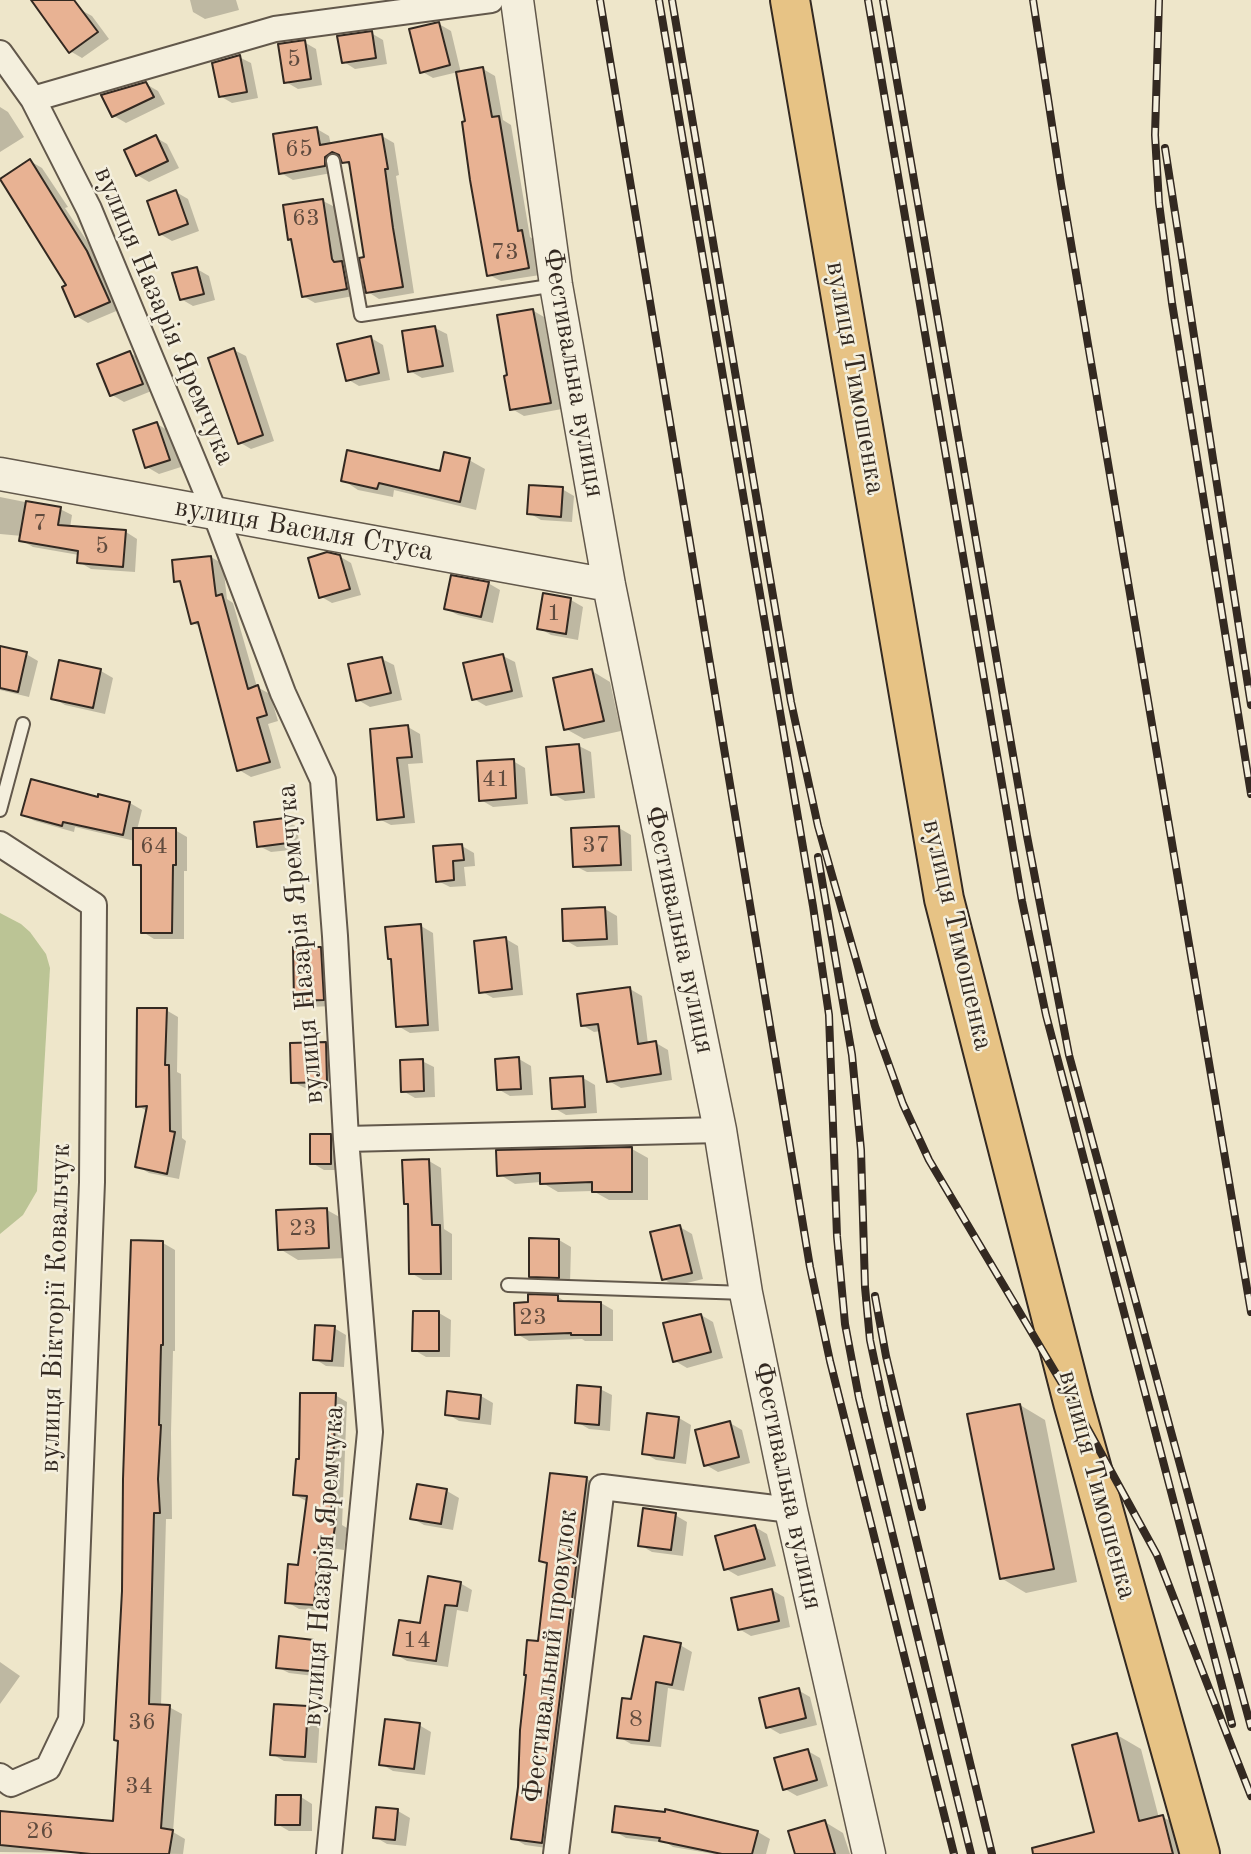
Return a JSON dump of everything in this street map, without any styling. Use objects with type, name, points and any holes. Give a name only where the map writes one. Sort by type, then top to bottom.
[{"type":"highway","name":"вулиця Тимошенка","points":[[790,0],[944,899],[1073,1402],[1200,1854]]},
{"type":"street","points":[[33,99],[275,29],[491,0]]},
{"type":"street","name":"Фестивальна вулиця","points":[[517,0],[556,285],[608,585],[720,1130],[746,1293],[791,1510],[869,1854]]},
{"type":"street","name":"вулиця Назарія Яремчука","points":[[0,53],[33,99],[89,209],[215,513],[283,693],[323,780],[346,1139],[370,1432],[329,1854]]},
{"type":"street","name":"вулиця Василя Стуса","points":[[0,474],[608,585]]},
{"type":"street","name":"вулиця Вікторії Ковальчук","points":[[0,844],[94,905],[92,1182],[71,1720],[48,1768],[11,1784],[0,1776]]},
{"type":"street","points":[[346,1139],[720,1130]]},
{"type":"street","name":"Фестивальний провулок","points":[[556,1854],[602,1487],[791,1510]]},
{"type":"lane","points":[[333,161],[361,315],[556,285]]},
{"type":"lane","points":[[0,810],[23,724]]},
{"type":"lane","points":[[508,1285],[746,1293]]},
{"type":"green space","points":[[0,913],[30,932],[46,954],[50,968],[37,1191],[23,1215],[0,1234]]},
{"type":"building","points":[[31,0],[74,0],[98,32],[69,53]]},
{"type":"building","points":[[439,22],[450,65],[420,73],[409,29]]},
{"type":"building","points":[[372,31],[376,58],[342,63],[337,36]]},
{"type":"building","points":[[305,40],[311,79],[284,83],[278,44]]},
{"type":"building","points":[[240,55],[247,92],[219,97],[212,63]]},
{"type":"building","points":[[483,67],[492,117],[499,116],[518,231],[522,230],[529,268],[487,276],[470,180],[462,122],[465,121],[456,72]]},
{"type":"building","points":[[146,82],[154,97],[112,117],[101,95]]},
{"type":"building","points":[[317,127],[320,145],[382,134],[403,287],[366,293],[359,258],[364,257],[349,162],[342,163],[339,155],[332,152],[325,157],[325,166],[279,174],[273,134]]},
{"type":"building","points":[[156,135],[168,161],[136,176],[124,150]]},
{"type":"building","points":[[30,159],[87,251],[110,302],[75,317],[62,287],[66,285],[0,179]]},
{"type":"building","points":[[176,190],[188,224],[159,235],[147,201]]},
{"type":"building","points":[[323,199],[332,259],[334,262],[342,261],[347,289],[302,297],[291,239],[288,240],[283,205]]},
{"type":"building","points":[[197,267],[204,294],[180,300],[172,273]]},
{"type":"building","points":[[533,309],[551,403],[510,410],[497,315]]},
{"type":"building","points":[[435,326],[443,366],[408,372],[402,331]]},
{"type":"building","points":[[371,336],[379,373],[346,381],[337,344]]},
{"type":"building","points":[[234,348],[263,435],[238,444],[208,358]]},
{"type":"building","points":[[130,351],[143,384],[110,396],[97,364]]},
{"type":"building","points":[[157,422],[170,460],[145,468],[133,430]]},
{"type":"building","points":[[347,450],[440,471],[444,452],[470,458],[460,502],[379,483],[377,489],[341,481]]},
{"type":"building","points":[[529,485],[563,487],[561,517],[527,514]]},
{"type":"building","points":[[26,501],[61,507],[58,525],[126,530],[123,567],[77,563],[78,551],[19,541]]},
{"type":"building","points":[[327,552],[340,555],[350,589],[319,598],[308,558]]},
{"type":"building","points":[[211,556],[216,596],[222,594],[248,689],[258,685],[267,715],[257,718],[270,762],[237,771],[198,622],[191,624],[180,581],[174,582],[172,560]]},
{"type":"building","points":[[451,575],[489,582],[481,617],[444,609]]},
{"type":"building","points":[[543,593],[571,598],[566,634],[537,629]]},
{"type":"building","points":[[0,646],[27,652],[18,692],[0,688]]},
{"type":"building","points":[[503,654],[512,691],[472,700],[463,663]]},
{"type":"building","points":[[382,657],[391,693],[356,701],[348,664]]},
{"type":"building","points":[[59,660],[101,669],[93,708],[51,699]]},
{"type":"building","points":[[592,669],[604,721],[564,730],[553,678]]},
{"type":"building","points":[[408,725],[412,757],[397,758],[404,817],[377,820],[370,729]]},
{"type":"building","points":[[579,744],[584,792],[551,795],[546,747]]},
{"type":"building","points":[[514,759],[516,798],[479,801],[477,761]]},
{"type":"building","points":[[31,779],[98,797],[98,794],[130,802],[123,835],[63,822],[62,826],[21,815]]},
{"type":"building","points":[[285,818],[288,843],[257,847],[254,822]]},
{"type":"building","points":[[619,826],[621,865],[573,867],[571,828]]},
{"type":"building","points":[[133,828],[176,828],[172,933],[141,933],[141,865],[133,865]]},
{"type":"building","points":[[462,844],[464,860],[453,861],[454,880],[436,882],[433,846]]},
{"type":"building","points":[[605,907],[607,939],[563,941],[562,909]]},
{"type":"building","points":[[421,924],[428,1025],[396,1027],[391,959],[388,959],[385,927]]},
{"type":"building","points":[[506,937],[512,989],[479,993],[474,941]]},
{"type":"building","points":[[293,947],[321,947],[324,1000],[294,1001]]},
{"type":"building","points":[[630,987],[638,1044],[656,1041],[661,1074],[607,1082],[598,1024],[581,1026],[577,994]]},
{"type":"building","points":[[137,1008],[167,1008],[165,1065],[169,1065],[170,1131],[175,1132],[167,1174],[135,1167],[147,1106],[136,1107]]},
{"type":"building","points":[[326,1042],[327,1082],[291,1083],[290,1043]]},
{"type":"building","points":[[519,1057],[521,1089],[497,1090],[495,1059]]},
{"type":"building","points":[[423,1059],[424,1091],[401,1092],[400,1060]]},
{"type":"building","points":[[583,1076],[585,1107],[552,1109],[550,1078]]},
{"type":"building","points":[[310,1134],[331,1134],[331,1164],[310,1164]]},
{"type":"building","points":[[632,1147],[632,1192],[592,1192],[592,1182],[540,1184],[540,1173],[497,1176],[496,1150]]},
{"type":"building","points":[[429,1159],[432,1225],[440,1225],[441,1274],[409,1274],[408,1204],[404,1204],[402,1160]]},
{"type":"building","points":[[327,1208],[329,1248],[278,1250],[276,1210]]},
{"type":"building","points":[[680,1225],[692,1273],[662,1280],[650,1232]]},
{"type":"building","points":[[529,1238],[559,1239],[559,1278],[529,1277]]},
{"type":"building","points":[[131,1240],[163,1241],[163,1345],[158,1479],[160,1513],[154,1513],[149,1704],[170,1705],[161,1828],[173,1830],[169,1854],[91,1854],[0,1845],[0,1811],[113,1821],[118,1741],[114,1740],[122,1591]]},
{"type":"building","points":[[528,1294],[558,1295],[558,1301],[601,1302],[601,1335],[515,1335],[514,1303],[528,1302]]},
{"type":"building","points":[[413,1311],[439,1311],[439,1351],[412,1351]]},
{"type":"building","points":[[701,1314],[711,1352],[673,1362],[663,1323]]},
{"type":"building","points":[[315,1325],[335,1326],[332,1361],[313,1360]]},
{"type":"building","points":[[577,1385],[601,1387],[599,1425],[575,1423]]},
{"type":"building","points":[[447,1391],[481,1395],[479,1419],[445,1415]]},
{"type":"building","points":[[300,1393],[336,1393],[331,1519],[336,1520],[332,1545],[319,1543],[314,1605],[285,1603],[288,1564],[298,1565],[307,1496],[293,1495],[296,1459],[299,1459]]},
{"type":"building","points":[[1020,1404],[1054,1569],[1000,1579],[967,1414]]},
{"type":"building","points":[[647,1413],[679,1417],[674,1458],[642,1454]]},
{"type":"building","points":[[730,1421],[739,1457],[704,1466],[695,1430]]},
{"type":"building","points":[[550,1473],[587,1477],[542,1843],[511,1839],[518,1787],[527,1640],[538,1641],[547,1563],[539,1561]]},
{"type":"building","points":[[417,1484],[447,1489],[441,1524],[410,1519]]},
{"type":"building","points":[[643,1508],[676,1513],[671,1550],[638,1546]]},
{"type":"building","points":[[755,1525],[765,1559],[724,1570],[715,1536]]},
{"type":"building","points":[[428,1576],[461,1582],[457,1606],[445,1605],[436,1661],[393,1655],[399,1620],[420,1623]]},
{"type":"building","points":[[772,1589],[779,1621],[738,1630],[731,1598]]},
{"type":"building","points":[[279,1636],[314,1640],[310,1671],[276,1668]]},
{"type":"building","points":[[644,1636],[681,1643],[672,1685],[656,1682],[649,1741],[617,1738],[622,1698],[631,1699]]},
{"type":"building","points":[[799,1688],[806,1718],[766,1728],[759,1698]]},
{"type":"building","points":[[274,1704],[308,1706],[305,1757],[270,1755]]},
{"type":"building","points":[[385,1719],[420,1723],[414,1769],[379,1765]]},
{"type":"building","points":[[1117,1733],[1139,1821],[1163,1815],[1173,1854],[1033,1854],[1032,1848],[1094,1832],[1072,1745]]},
{"type":"building","points":[[808,1749],[817,1780],[783,1790],[774,1758]]},
{"type":"building","points":[[276,1795],[301,1795],[300,1825],[275,1825]]},
{"type":"building","points":[[615,1806],[665,1812],[665,1809],[758,1831],[752,1854],[722,1854],[659,1841],[660,1838],[612,1832]]},
{"type":"building","points":[[376,1807],[398,1809],[395,1840],[373,1838]]},
{"type":"building","points":[[825,1820],[835,1854],[795,1854],[788,1831]]},
{"type":"railway","points":[[600,0],[810,1267],[830,1361],[954,1854]]},
{"type":"railway","points":[[659,0],[813,906],[829,1015],[837,1236],[845,1324],[859,1398],[971,1854]]},
{"type":"railway","points":[[672,0],[791,702],[818,826],[875,1026],[903,1104],[929,1160],[1073,1402],[1157,1555],[1251,1796]]},
{"type":"railway","points":[[868,0],[1022,901],[1046,1015],[1232,1724]]},
{"type":"railway","points":[[883,0],[1027,836],[1069,1055],[1251,1727]]},
{"type":"railway","points":[[1033,0],[1061,184],[1251,1312]]},
{"type":"railway","points":[[1159,0],[1155,135],[1159,203],[1172,303],[1251,794]]},
{"type":"railway","points":[[1165,148],[1251,705]]},
{"type":"railway","points":[[818,857],[852,1055],[861,1150],[865,1287],[870,1340],[992,1854]]},
{"type":"railway","points":[[875,1296],[886,1356],[922,1507]]}]
